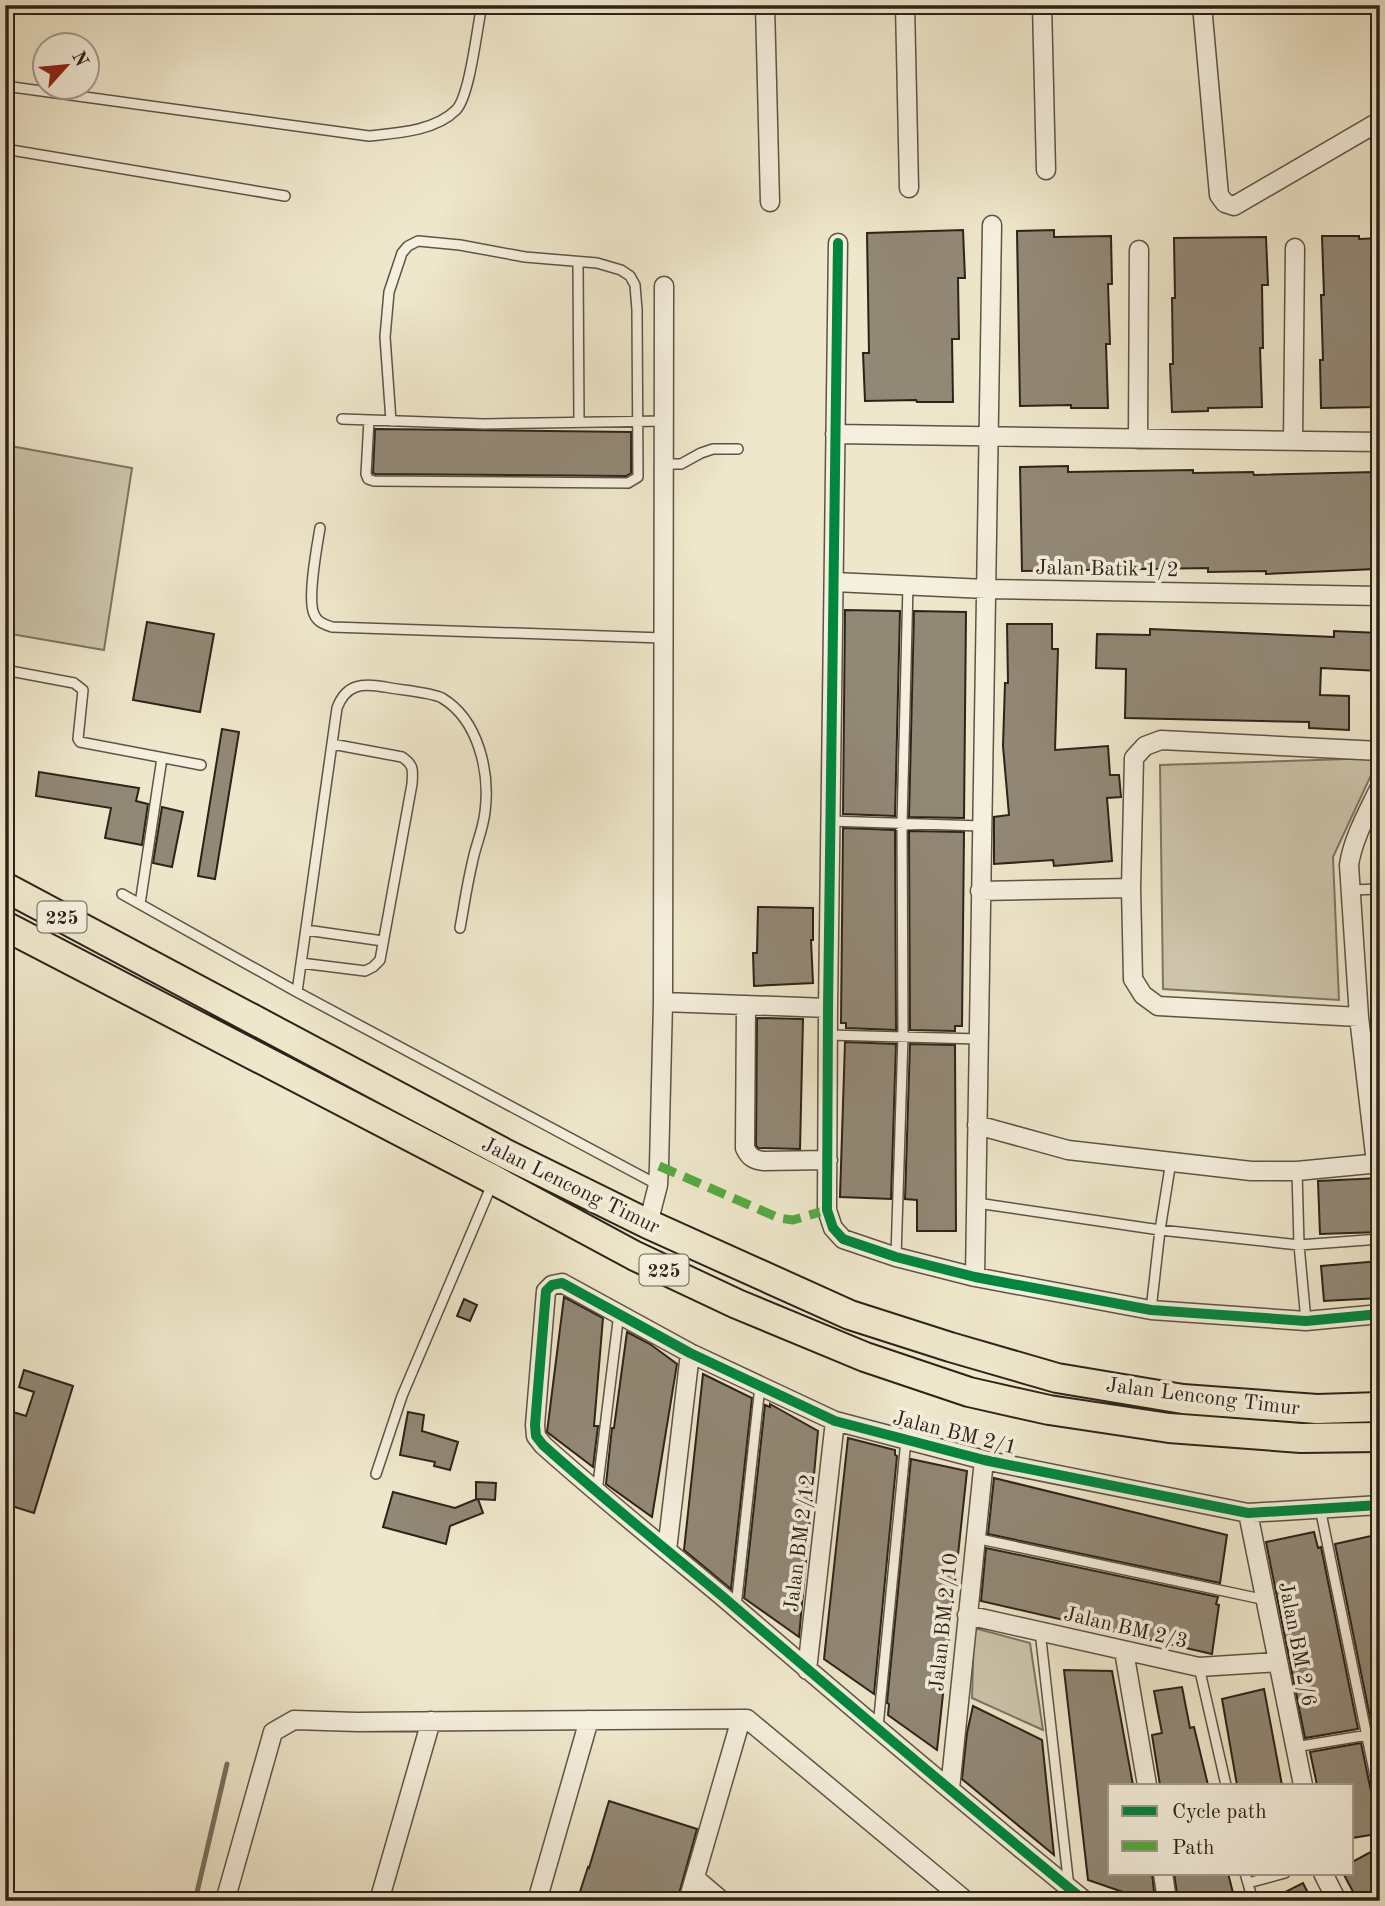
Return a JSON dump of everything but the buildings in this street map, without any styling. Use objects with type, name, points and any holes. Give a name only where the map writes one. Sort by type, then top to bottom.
[{"type":"highway","name":"Jalan Lencong Timur","points":[[5,887],[480,1140],[648,1224],[850,1315],[1057,1378],[1183,1399],[1317,1409],[1380,1407]]},
{"type":"highway","name":"Jalan Lencong Timur","points":[[5,926],[635,1256],[737,1304],[865,1357],[969,1392],[1049,1410],[1170,1428],[1301,1438],[1380,1437]]},
{"type":"street","points":[[765,5],[770,202]]},
{"type":"street","points":[[905,5],[909,188]]},
{"type":"street","points":[[1042,5],[1046,170]]},
{"type":"street","points":[[1202,5],[1219,195],[1225,203],[1234,206],[1380,121]]},
{"type":"street","points":[[975,1278],[992,225]]},
{"type":"street","points":[[838,243],[828,1008],[827,1210],[833,1228],[844,1239],[896,1257],[975,1278],[1151,1310],[1306,1321],[1380,1314]]},
{"type":"street","points":[[1293,441],[1295,248]]},
{"type":"street","points":[[1138,439],[1139,250]]},
{"type":"street","points":[[648,1224],[658,1185],[663,1002],[664,286]]},
{"type":"street","points":[[835,434],[1380,442]]},
{"type":"street","name":"Jalan Batik 1/2","points":[[834,582],[986,589],[1380,596]]},
{"type":"street","points":[[1359,1017],[1158,1006],[1143,995],[1133,979],[1131,888],[1134,758],[1145,746],[1161,740],[1380,751]]},
{"type":"street","points":[[977,1125],[1068,1150],[1251,1171],[1297,1171],[1378,1163],[1359,1017],[1350,890],[1351,853],[1380,787]]},
{"type":"street","points":[[980,891],[1131,888]]},
{"type":"street","points":[[663,1002],[828,1008]]},
{"type":"street","points":[[746,1004],[745,1148],[749,1156],[764,1161],[828,1160]]},
{"type":"street","name":"Jalan BM 2/1","points":[[596,1493],[536,1436],[547,1291],[552,1285],[562,1283],[690,1353],[835,1421],[984,1461],[1248,1513],[1380,1505]]},
{"type":"street","points":[[667,1550],[690,1353]]},
{"type":"street","name":"Jalan BM 2/12","points":[[807,1670],[835,1421]]},
{"type":"street","name":"Jalan BM 2/10","points":[[950,1789],[984,1461]]},
{"type":"street","points":[[596,1493],[1085,1901]]},
{"type":"street","name":"Jalan BM 2/6","points":[[1248,1513],[1303,1784]]},
{"type":"street","name":"Jalan BM 2/3","points":[[967,1615],[1199,1667],[1278,1662]]},
{"type":"street","points":[[1124,1651],[1147,1784]]},
{"type":"street","points":[[688,1901],[741,1719]]},
{"type":"street","points":[[225,1901],[272,1732],[294,1720],[357,1722],[747,1719],[966,1901]]},
{"type":"street","points":[[537,1901],[589,1720]]},
{"type":"street","points":[[379,1901],[431,1721]]},
{"type":"street","points":[[1163,1874],[1167,1901]]},
{"type":"street","points":[[1324,1874],[1337,1901]]},
{"type":"street","points":[[695,1878],[722,1901]]},
{"type":"lane","points":[[5,86],[369,136],[397,133],[444,119],[458,108],[465,94],[482,5]]},
{"type":"lane","points":[[5,149],[285,196]]},
{"type":"lane","points":[[369,420],[366,474],[368,479],[374,481],[628,483],[638,477],[637,310],[635,285],[630,276],[621,270],[597,263],[525,257],[460,245],[418,241],[408,246],[402,253],[389,292],[385,337],[391,421]]},
{"type":"lane","points":[[578,262],[579,422]]},
{"type":"lane","points":[[342,419],[484,424],[664,421]]},
{"type":"lane","points":[[664,464],[681,464],[713,449],[738,449]]},
{"type":"lane","points":[[320,528],[311,602],[314,614],[321,623],[332,626],[663,638]]},
{"type":"lane","points":[[896,1257],[903,1036],[902,824],[908,586]]},
{"type":"lane","points":[[5,670],[74,683],[83,690],[78,739],[80,742],[201,765]]},
{"type":"lane","points":[[297,992],[337,708],[342,695],[357,686],[379,686],[439,696],[457,708],[478,743],[485,773],[485,812],[460,928]]},
{"type":"lane","points":[[301,963],[365,971],[380,960],[413,771],[410,762],[402,757],[332,744]]},
{"type":"lane","points":[[139,904],[162,758]]},
{"type":"lane","points":[[830,821],[981,826]]},
{"type":"lane","points":[[1350,890],[1380,889]]},
{"type":"lane","points":[[122,894],[297,992],[658,1185]]},
{"type":"lane","points":[[306,930],[383,941]]},
{"type":"lane","points":[[828,1035],[979,1039]]},
{"type":"lane","points":[[1151,1310],[1171,1161]]},
{"type":"lane","points":[[1297,1171],[1299,1245],[1306,1321]]},
{"type":"lane","points":[[376,1474],[402,1396],[494,1180]]},
{"type":"lane","points":[[976,1203],[1160,1230],[1299,1245],[1380,1239]]},
{"type":"lane","points":[[596,1493],[619,1314]]},
{"type":"lane","points":[[736,1609],[760,1386]]},
{"type":"lane","points":[[878,1730],[906,1440]]},
{"type":"lane","points":[[1320,1508],[1380,1800]]},
{"type":"lane","points":[[975,1538],[1266,1600]]},
{"type":"lane","points":[[1040,1631],[1069,1888]]},
{"type":"lane","points":[[1199,1667],[1226,1784]]},
{"type":"lane","points":[[1295,1747],[1380,1733]]},
{"type":"lane","points":[[1252,1901],[1247,1878],[1277,1874]]},
{"type":"shaded area","points":[[5,445],[132,468],[104,650],[5,633]]},
{"type":"shaded area","points":[[1379,758],[1333,857],[1339,1000],[1163,989],[1160,765]]},
{"type":"shaded area","points":[[974,1628],[1030,1643],[1043,1730],[972,1698]]},
{"type":"waterway","points":[[195,1901],[227,1764]]},
{"type":"marked path","points":[[659,1166],[779,1218],[793,1220],[827,1210]]},
{"type":"cycle path","points":[[838,243],[828,1008],[827,1210],[833,1228],[843,1239],[896,1257],[975,1277],[1151,1310],[1306,1321],[1380,1314]]},
{"type":"cycle path","points":[[1085,1901],[902,1750],[543,1445],[536,1436],[535,1425],[546,1291],[552,1285],[562,1283],[690,1353],[835,1421],[984,1460],[1248,1513],[1380,1505]]}]
